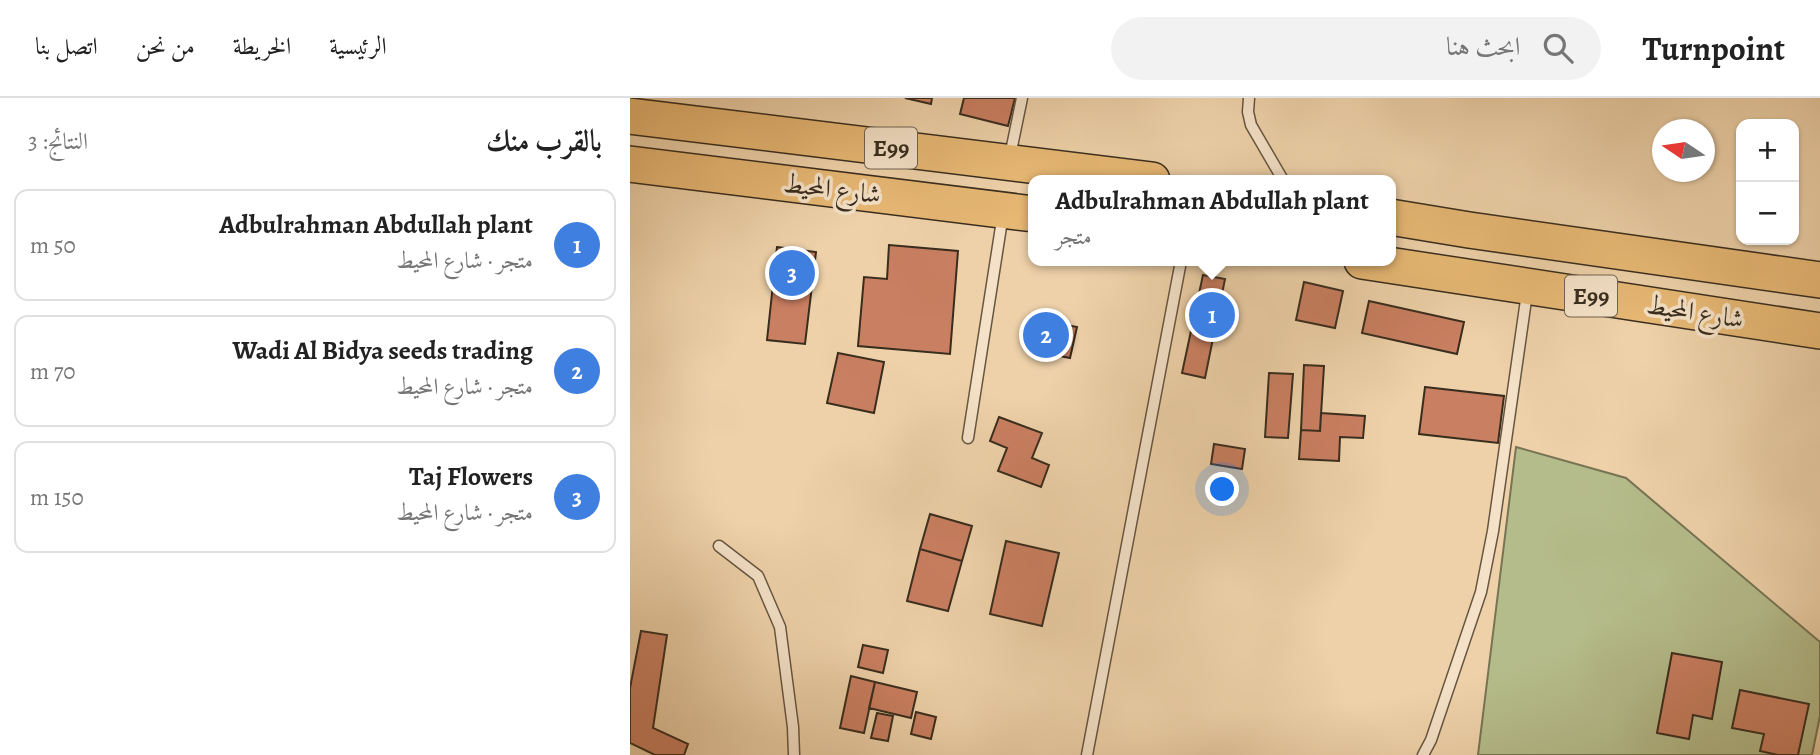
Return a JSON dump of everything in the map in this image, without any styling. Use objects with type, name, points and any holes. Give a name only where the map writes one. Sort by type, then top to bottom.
[{"type":"highway","name":"شارع المحيط","points":[[630,116],[1110,175]]},
{"type":"highway","name":"شارع المحيط","points":[[630,164],[1018,212]]},
{"type":"highway","name":"شارع المحيط","points":[[1396,218],[1820,280]]},
{"type":"highway","name":"شارع المحيط","points":[[1395,266],[1820,331]]},
{"type":"lane","points":[[1009,163],[1022,98]]},
{"type":"lane","points":[[1249,98],[1251,125],[1280,175]]},
{"type":"lane","points":[[968,438],[1018,212]]},
{"type":"lane","points":[[1087,755],[1180,266]]},
{"type":"lane","points":[[1423,755],[1431,740],[1481,592],[1493,531],[1528,286]]},
{"type":"lane","points":[[719,546],[758,576],[780,627],[794,755]]},
{"type":"green space","points":[[1516,447],[1626,478],[1820,642],[1820,716],[1812,755],[1478,755]]},
{"type":"building","points":[[905,98],[932,98],[931,104]]},
{"type":"building","points":[[964,98],[1015,98],[1008,126],[960,114]]},
{"type":"building","points":[[889,245],[958,251],[950,354],[858,346],[864,277],[887,279]]},
{"type":"building","points":[[777,247],[816,252],[805,344],[767,340]]},
{"type":"building","points":[[1203,275],[1225,279],[1205,378],[1182,373]]},
{"type":"building","points":[[1304,282],[1343,291],[1335,328],[1296,320]]},
{"type":"building","points":[[1369,301],[1464,322],[1457,354],[1362,333]]},
{"type":"building","points":[[1031,318],[1077,327],[1070,358],[1024,349]]},
{"type":"building","points":[[838,353],[884,362],[874,413],[827,403]]},
{"type":"building","points":[[1304,365],[1324,366],[1320,431],[1301,430]]},
{"type":"building","points":[[1269,373],[1293,374],[1288,438],[1265,437]]},
{"type":"building","points":[[1425,387],[1504,396],[1498,443],[1419,434]]},
{"type":"building","points":[[1321,413],[1365,416],[1363,438],[1340,437],[1339,461],[1299,459],[1301,430],[1320,431]]},
{"type":"building","points":[[999,417],[1042,433],[1032,458],[1049,465],[1041,487],[998,471],[1007,448],[990,441]]},
{"type":"building","points":[[1214,444],[1245,449],[1242,469],[1211,464]]},
{"type":"building","points":[[930,514],[972,526],[962,561],[920,549]]},
{"type":"building","points":[[1006,541],[1059,553],[1042,626],[990,614]]},
{"type":"building","points":[[920,549],[962,561],[948,611],[907,601]]},
{"type":"building","points":[[641,631],[667,635],[653,728],[688,744],[684,755],[655,755],[630,743],[630,688]]},
{"type":"building","points":[[863,645],[888,650],[883,673],[858,667]]},
{"type":"building","points":[[1672,653],[1722,662],[1712,719],[1693,715],[1689,739],[1657,733]]},
{"type":"building","points":[[851,676],[875,682],[864,733],[840,728]]},
{"type":"building","points":[[875,682],[917,692],[911,718],[869,708]]},
{"type":"building","points":[[1740,690],[1809,704],[1798,755],[1760,751],[1764,734],[1732,728]]},
{"type":"building","points":[[916,712],[936,717],[931,739],[911,734]]},
{"type":"building","points":[[877,713],[893,716],[888,741],[871,738]]},
{"type":"place","name":"Taj Flowers","points":[[792,273]]},
{"type":"place","name":"Adbulrahman Abdullah plant","points":[[1212,315]]},
{"type":"place","name":"Wadi Al Bidya seeds trading","points":[[1046,335]]}]
